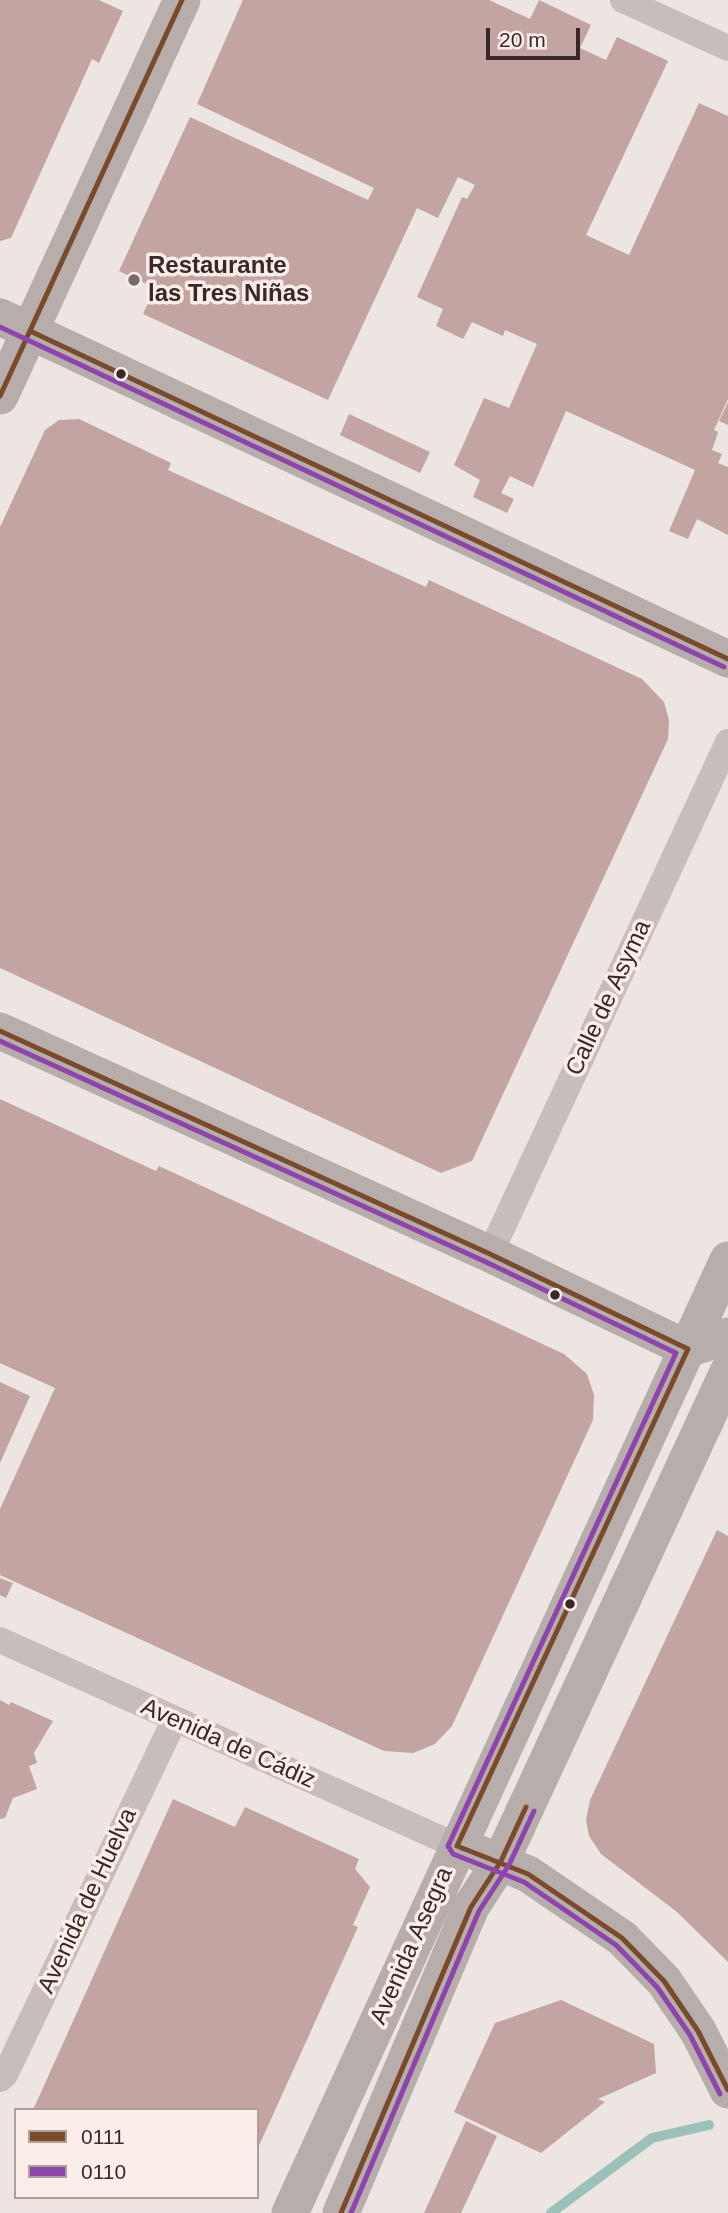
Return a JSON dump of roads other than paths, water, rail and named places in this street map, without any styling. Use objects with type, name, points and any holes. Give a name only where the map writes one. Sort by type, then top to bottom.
[{"type":"street","points":[[0,396],[15,324],[182,0]]},
{"type":"street","points":[[623,0],[728,48]]},
{"type":"street","points":[[15,324],[728,659]]},
{"type":"street","name":"Calle de Asyma","points":[[490,1254],[728,742]]},
{"type":"street","points":[[0,1031],[490,1254],[688,1349],[728,1336]]},
{"type":"street","name":"Avenida Asegra","points":[[290,2213],[728,1260]]},
{"type":"street","name":"Avenida Asegra","points":[[341,2213],[471,1907],[501,1861],[728,1372]]},
{"type":"street","name":"Avenida de Cádiz","points":[[0,1640],[174,1721],[457,1846]]},
{"type":"street","name":"Avenida de Huelva","points":[[0,2080],[5,2075],[174,1721]]},
{"type":"street","points":[[457,1846],[501,1861],[570,1900],[622,1938],[664,1982],[698,2031],[728,2090]]},
{"type":"waterway","points":[[551,2213],[652,2138],[709,2125]]},
{"type":"place","name":"Restaurante las Tres Niñas","points":[[134,280]]}]
